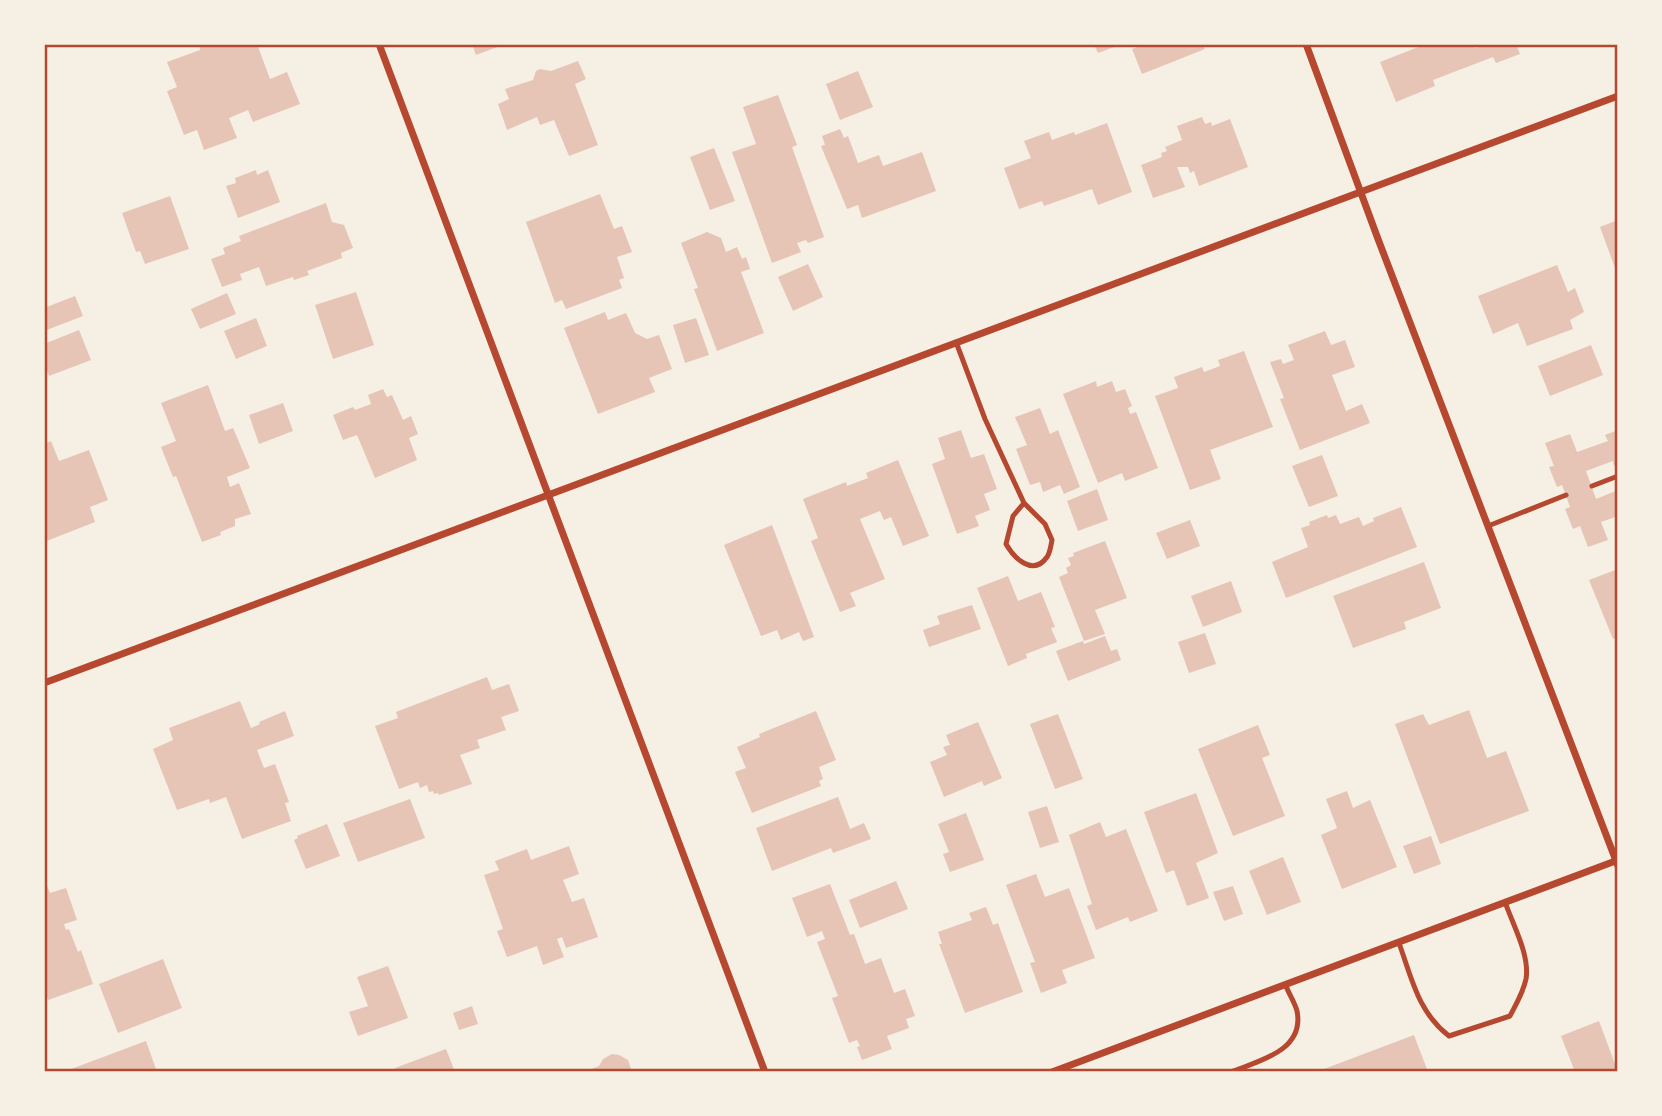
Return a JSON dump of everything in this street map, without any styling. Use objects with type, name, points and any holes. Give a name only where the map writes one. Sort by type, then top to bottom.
[{"type":"street","points":[[379,44],[765,1072]]},
{"type":"street","points":[[1052,1072],[1618,862],[1306,44]]},
{"type":"street","points":[[44,683],[1618,96]]},
{"type":"lane","points":[[956,342],[985,419],[1024,503],[1045,524],[1052,540],[1048,556],[1039,563],[1024,565],[1013,558],[1006,544],[1013,516],[1024,503]]},
{"type":"lane","points":[[1592,486],[1618,476]]},
{"type":"lane","points":[[1488,526],[1566,495]]},
{"type":"lane","points":[[1399,943],[1422,1007],[1435,1025],[1449,1036],[1510,1016],[1521,995],[1526,976],[1523,951],[1505,902]]},
{"type":"lane","points":[[1231,1072],[1279,1053],[1292,1041],[1298,1025],[1297,1010],[1286,986]]},
{"type":"building","points":[[200,44],[257,44],[270,79],[287,72],[300,104],[253,122],[248,110],[229,118],[237,138],[204,150],[197,130],[184,135],[167,91],[177,87],[167,62],[200,50]]},
{"type":"building","points":[[472,44],[505,44],[476,55]]},
{"type":"building","points":[[1094,44],[1122,44],[1098,53]]},
{"type":"building","points":[[1139,44],[1202,44],[1205,49],[1142,74],[1132,49],[1140,46]]},
{"type":"building","points":[[1426,44],[1473,44],[1475,48],[1487,44],[1516,44],[1520,54],[1496,63],[1493,57],[1433,80],[1435,86],[1396,102],[1380,62]]},
{"type":"building","points":[[578,61],[586,79],[575,84],[598,145],[569,156],[554,120],[540,125],[537,117],[507,130],[498,104],[509,99],[505,89],[533,80],[536,71],[540,69],[551,71]]},
{"type":"building","points":[[858,71],[873,107],[840,120],[826,84]]},
{"type":"building","points":[[778,95],[797,145],[792,147],[824,237],[808,243],[806,240],[797,243],[801,252],[772,263],[732,152],[756,144],[743,107]]},
{"type":"building","points":[[1202,117],[1205,124],[1211,122],[1212,126],[1230,119],[1248,167],[1199,186],[1194,171],[1190,173],[1188,167],[1177,167],[1185,187],[1153,198],[1141,165],[1162,157],[1161,153],[1167,151],[1165,147],[1182,140],[1177,126]]},
{"type":"building","points":[[1107,123],[1132,192],[1098,205],[1092,189],[1044,206],[1042,201],[1019,209],[1004,168],[1031,158],[1024,141],[1049,132],[1052,140]]},
{"type":"building","points":[[840,129],[844,138],[848,136],[858,163],[879,155],[883,166],[922,152],[936,191],[862,218],[858,205],[847,209],[821,146],[825,145],[822,136]]},
{"type":"building","points":[[714,148],[735,201],[710,210],[690,157]]},
{"type":"building","points":[[256,170],[257,175],[268,170],[280,202],[238,218],[226,186],[236,183],[235,178]]},
{"type":"building","points":[[600,194],[614,229],[622,226],[632,252],[617,257],[624,278],[619,280],[622,288],[566,309],[562,300],[555,303],[526,222]]},
{"type":"building","points":[[170,196],[189,249],[145,264],[140,251],[136,252],[122,213]]},
{"type":"building","points":[[326,203],[332,222],[344,225],[353,248],[341,253],[342,258],[307,271],[309,275],[266,286],[259,267],[240,274],[242,280],[222,287],[211,259],[225,254],[223,248],[241,241],[239,236]]},
{"type":"building","points":[[1618,220],[1618,276],[1600,227]]},
{"type":"building","points":[[707,232],[721,238],[726,252],[737,247],[742,259],[746,257],[750,269],[741,272],[764,333],[717,351],[694,289],[698,288],[681,243]]},
{"type":"building","points":[[808,264],[823,297],[793,311],[778,277]]},
{"type":"building","points":[[1557,265],[1568,292],[1575,288],[1584,312],[1570,320],[1573,329],[1527,346],[1518,323],[1493,334],[1478,296]]},
{"type":"building","points":[[356,292],[374,345],[333,359],[315,305]]},
{"type":"building","points":[[227,293],[236,314],[200,329],[191,309]]},
{"type":"building","points":[[75,296],[83,316],[44,331],[44,308]]},
{"type":"building","points":[[605,312],[608,320],[626,313],[635,333],[647,339],[659,335],[672,369],[649,378],[655,392],[598,414],[564,328]]},
{"type":"building","points":[[256,318],[267,346],[236,359],[224,331]]},
{"type":"building","points":[[696,318],[709,355],[685,363],[673,325]]},
{"type":"building","points":[[79,330],[91,360],[49,376],[44,364],[44,344]]},
{"type":"building","points":[[1325,331],[1331,345],[1345,340],[1355,367],[1332,375],[1346,411],[1362,404],[1370,423],[1300,450],[1280,399],[1284,398],[1270,362],[1281,359],[1283,364],[1294,360],[1288,345]]},
{"type":"building","points":[[1591,345],[1603,375],[1550,396],[1538,366]]},
{"type":"building","points":[[1244,351],[1273,427],[1210,450],[1221,479],[1190,490],[1155,396],[1178,388],[1174,377],[1202,367],[1204,372],[1220,366],[1218,360]]},
{"type":"building","points":[[1096,381],[1097,387],[1112,381],[1116,392],[1125,389],[1132,406],[1128,408],[1130,414],[1136,412],[1158,468],[1125,481],[1122,473],[1098,483],[1063,394]]},
{"type":"building","points":[[208,385],[225,431],[233,428],[250,468],[227,477],[230,487],[239,483],[251,514],[235,519],[235,526],[202,542],[176,476],[173,477],[161,447],[176,441],[161,403]]},
{"type":"building","points":[[383,389],[387,397],[392,395],[403,420],[411,416],[418,434],[409,438],[417,460],[375,478],[357,435],[343,440],[333,415],[353,407],[355,410],[371,404],[368,395]]},
{"type":"building","points":[[283,403],[293,431],[259,444],[249,415]]},
{"type":"building","points":[[1040,408],[1050,434],[1058,430],[1080,487],[1064,494],[1060,485],[1043,492],[1040,482],[1030,485],[1016,449],[1027,445],[1015,417]]},
{"type":"building","points":[[961,430],[971,458],[984,454],[997,489],[984,494],[990,510],[975,516],[979,526],[957,534],[932,464],[945,459],[938,438]]},
{"type":"building","points":[[1618,430],[1618,465],[1614,466],[1613,461],[1586,471],[1596,499],[1618,490],[1618,516],[1601,522],[1608,540],[1588,547],[1580,526],[1573,529],[1565,509],[1570,507],[1562,485],[1557,487],[1549,467],[1554,466],[1545,443],[1570,434],[1577,452],[1608,441],[1605,435]]},
{"type":"building","points":[[51,441],[59,461],[89,450],[108,500],[90,507],[95,522],[44,542],[44,444]]},
{"type":"building","points":[[1322,455],[1338,496],[1309,507],[1292,466]]},
{"type":"building","points":[[898,460],[929,536],[903,546],[891,517],[884,520],[880,511],[860,519],[885,579],[850,593],[856,606],[840,612],[811,541],[818,538],[803,499],[846,482],[847,486],[868,478],[866,473]]},
{"type":"building","points":[[1097,489],[1108,520],[1078,531],[1067,501]]},
{"type":"building","points":[[1401,507],[1417,547],[1286,598],[1272,562],[1308,547],[1301,528],[1327,515],[1328,518],[1336,515],[1340,524],[1359,517],[1363,526],[1374,521],[1373,518]]},
{"type":"building","points":[[1190,520],[1200,546],[1167,559],[1156,533]]},
{"type":"building","points":[[772,525],[814,637],[803,641],[799,632],[781,640],[777,630],[761,636],[724,545]]},
{"type":"building","points":[[1105,541],[1127,598],[1095,610],[1105,634],[1084,641],[1059,577],[1068,573],[1066,568],[1071,565],[1068,558],[1074,556],[1073,553]]},
{"type":"building","points":[[1424,562],[1441,608],[1404,622],[1406,629],[1353,648],[1333,596]]},
{"type":"building","points":[[1618,569],[1618,637],[1613,639],[1589,580]]},
{"type":"building","points":[[1008,576],[1018,601],[1041,592],[1055,627],[1051,628],[1057,642],[1026,654],[1027,658],[1008,666],[977,588]]},
{"type":"building","points":[[1231,581],[1242,612],[1203,627],[1191,596]]},
{"type":"building","points":[[972,605],[981,629],[929,647],[923,630],[940,624],[937,616]]},
{"type":"building","points":[[1205,633],[1216,664],[1189,673],[1178,642]]},
{"type":"building","points":[[1105,636],[1111,651],[1117,649],[1121,660],[1068,681],[1056,651]]},
{"type":"building","points":[[487,677],[492,690],[509,684],[519,711],[501,717],[506,730],[477,740],[480,748],[460,755],[472,784],[439,795],[433,791],[429,792],[427,785],[420,788],[418,782],[399,789],[375,726],[398,718],[396,712]]},
{"type":"building","points":[[240,701],[251,728],[285,711],[294,736],[257,750],[264,768],[275,764],[289,802],[285,803],[291,821],[242,839],[226,797],[210,803],[209,799],[177,810],[153,749],[173,740],[169,728]]},
{"type":"building","points":[[1469,710],[1487,758],[1506,751],[1529,811],[1440,844],[1395,724],[1423,714],[1429,725]]},
{"type":"building","points":[[816,711],[836,760],[819,767],[823,779],[819,781],[821,786],[752,813],[735,772],[746,768],[737,747],[760,737],[759,734]]},
{"type":"building","points":[[1058,714],[1083,779],[1055,789],[1030,724]]},
{"type":"building","points":[[978,722],[1002,778],[984,786],[982,781],[944,797],[930,762],[947,755],[943,747],[950,745],[946,735]]},
{"type":"building","points":[[1258,725],[1270,755],[1262,758],[1285,816],[1233,836],[1198,749]]},
{"type":"building","points":[[1347,791],[1353,808],[1370,800],[1397,867],[1342,889],[1321,835],[1337,828],[1326,799]]},
{"type":"building","points":[[1196,793],[1218,853],[1196,863],[1209,898],[1187,906],[1174,870],[1166,873],[1144,812]]},
{"type":"building","points":[[838,797],[850,829],[864,823],[871,839],[833,853],[831,848],[772,871],[756,828]]},
{"type":"building","points":[[410,799],[425,838],[358,862],[343,823]]},
{"type":"building","points":[[1047,806],[1059,842],[1040,848],[1028,812]]},
{"type":"building","points":[[966,813],[984,860],[950,872],[943,854],[949,852],[938,824]]},
{"type":"building","points":[[1100,822],[1106,837],[1126,829],[1158,911],[1130,922],[1128,917],[1096,930],[1087,906],[1092,904],[1069,835]]},
{"type":"building","points":[[327,824],[340,856],[306,869],[294,840],[297,836]]},
{"type":"building","points":[[1431,836],[1441,864],[1414,874],[1403,846]]},
{"type":"building","points":[[569,846],[579,874],[563,880],[572,902],[584,898],[598,937],[566,948],[562,937],[557,939],[564,957],[543,965],[537,946],[507,957],[497,931],[503,929],[484,875],[499,870],[495,861],[527,849],[531,860]]},
{"type":"building","points":[[1283,857],[1301,902],[1267,915],[1249,871]]},
{"type":"building","points":[[1036,874],[1045,897],[1069,888],[1095,958],[1062,970],[1067,983],[1041,993],[1030,963],[1035,962],[1006,885]]},
{"type":"building","points":[[896,881],[908,909],[860,928],[849,900]]},
{"type":"building","points":[[46,883],[50,893],[66,888],[77,920],[64,924],[66,930],[69,929],[78,952],[81,950],[93,984],[48,1000],[44,987]]},
{"type":"building","points":[[830,884],[850,935],[854,934],[865,964],[881,958],[894,993],[905,989],[915,1016],[906,1019],[909,1028],[887,1036],[892,1049],[862,1060],[857,1040],[849,1043],[832,998],[838,996],[817,942],[825,939],[822,931],[807,937],[792,898]]},
{"type":"building","points":[[1233,886],[1243,914],[1224,921],[1213,892]]},
{"type":"building","points":[[986,907],[993,925],[998,923],[1023,992],[965,1013],[939,944],[942,944],[938,932],[972,920],[969,913]]},
{"type":"building","points":[[163,959],[182,1008],[118,1033],[99,984]]},
{"type":"building","points":[[388,966],[408,1018],[358,1036],[349,1012],[368,1006],[357,977]]},
{"type":"building","points":[[472,1006],[478,1024],[459,1030],[453,1013]]},
{"type":"building","points":[[1599,1021],[1618,1072],[1575,1072],[1561,1036]]},
{"type":"building","points":[[1414,1035],[1428,1072],[1316,1072]]},
{"type":"building","points":[[146,1041],[157,1072],[63,1072]]},
{"type":"building","points":[[446,1049],[455,1072],[397,1072],[395,1068]]},
{"type":"building","points":[[612,1054],[628,1060],[632,1072],[584,1072],[599,1066],[603,1059]]}]
